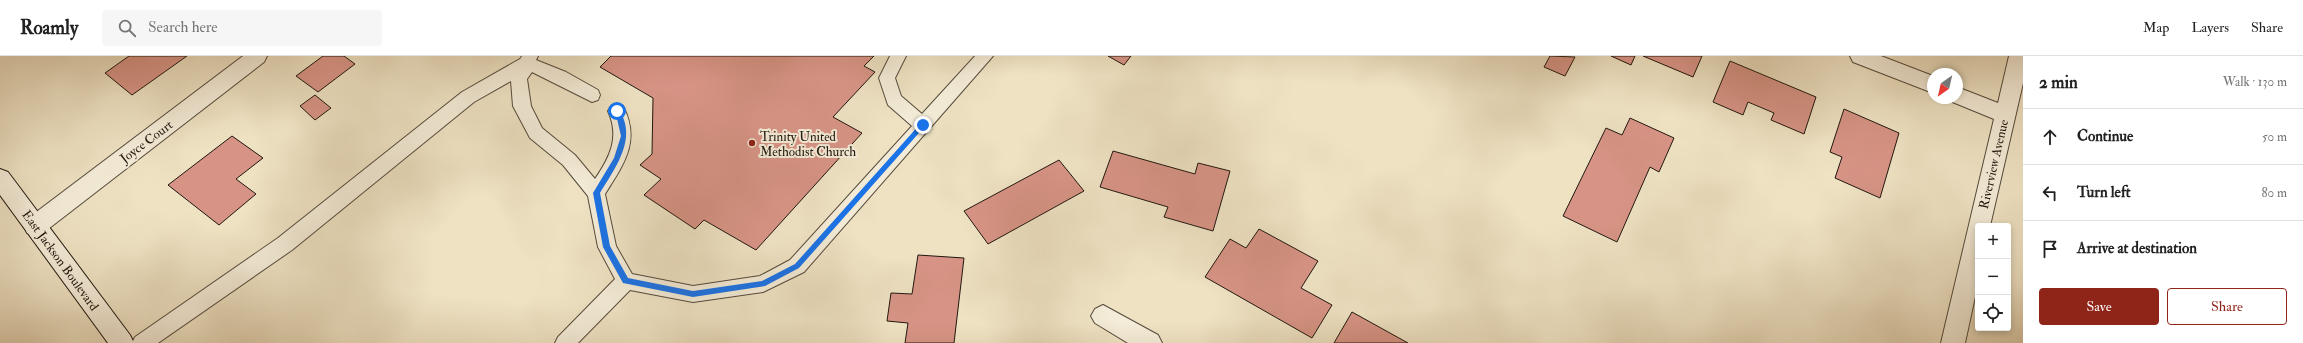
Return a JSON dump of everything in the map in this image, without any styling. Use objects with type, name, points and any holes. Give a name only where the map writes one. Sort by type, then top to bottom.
[{"type":"street","name":"Joyce Court","points":[[36,226],[257,56]]},
{"type":"street","points":[[1860,56],[1927,84]]},
{"type":"street","name":"Riverview Avenue","points":[[1980,223],[2004,114],[2019,56]]},
{"type":"street","points":[[1963,97],[2004,114]]},
{"type":"street","name":"East Jackson Boulevard","points":[[0,178],[122,343]]},
{"type":"street","points":[[1953,343],[1975,245]]},
{"type":"street","points":[[1103,316],[1150,343]]},
{"type":"lane","points":[[898,56],[887,78],[894,100],[923,125]]},
{"type":"lane","points":[[528,60],[519,79],[522,106],[536,133],[569,160],[596,193],[607,247],[626,281],[693,294],[763,284],[797,266],[985,56]]},
{"type":"lane","points":[[528,60],[570,81],[592,95]]},
{"type":"lane","points":[[142,343],[285,244],[468,97],[528,60]]},
{"type":"lane","points":[[596,193],[617,159],[625,136],[622,119],[617,111]]},
{"type":"lane","points":[[565,343],[626,281]]},
{"type":"building","points":[[129,56],[187,56],[132,95],[105,73]]},
{"type":"building","points":[[323,56],[344,56],[355,64],[318,92],[296,76]]},
{"type":"building","name":"Trinity United Methodist Church","points":[[611,56],[874,56],[864,66],[875,72],[833,117],[862,133],[756,250],[704,220],[695,229],[644,195],[661,179],[640,165],[652,154],[653,98],[600,67]]},
{"type":"building","points":[[1108,56],[1131,56],[1124,65]]},
{"type":"building","points":[[1550,56],[1575,57],[1565,76],[1544,67]]},
{"type":"building","points":[[1611,56],[1635,56],[1631,65]]},
{"type":"building","points":[[1643,56],[1702,56],[1693,77]]},
{"type":"building","points":[[1730,61],[1816,97],[1804,134],[1771,120],[1774,113],[1748,102],[1743,115],[1713,102]]},
{"type":"building","points":[[315,95],[331,108],[315,120],[300,106]]},
{"type":"building","points":[[1844,109],[1899,133],[1880,198],[1835,178],[1842,157],[1830,152]]},
{"type":"building","points":[[1630,118],[1674,138],[1659,172],[1650,167],[1617,242],[1563,216],[1606,128],[1622,135]]},
{"type":"building","points":[[232,136],[263,158],[236,179],[256,194],[219,225],[168,185]]},
{"type":"building","points":[[1113,151],[1195,174],[1198,163],[1230,171],[1213,231],[1164,217],[1168,207],[1100,187]]},
{"type":"building","points":[[1059,160],[1084,191],[988,244],[964,211]]},
{"type":"building","points":[[1259,229],[1318,261],[1301,288],[1332,305],[1312,338],[1205,277],[1230,239],[1246,248]]},
{"type":"building","points":[[918,255],[964,258],[954,343],[905,343],[908,323],[887,321],[891,293],[912,294]]},
{"type":"building","points":[[1352,312],[1408,343],[1334,343]]},
{"type":"place","name":"Trinity United Methodist Church","points":[[752,143]]},
{"type":"route","points":[[617,111],[622,119],[625,136],[617,159],[596,193],[607,247],[626,281],[693,294],[763,284],[797,266],[923,125]]}]
